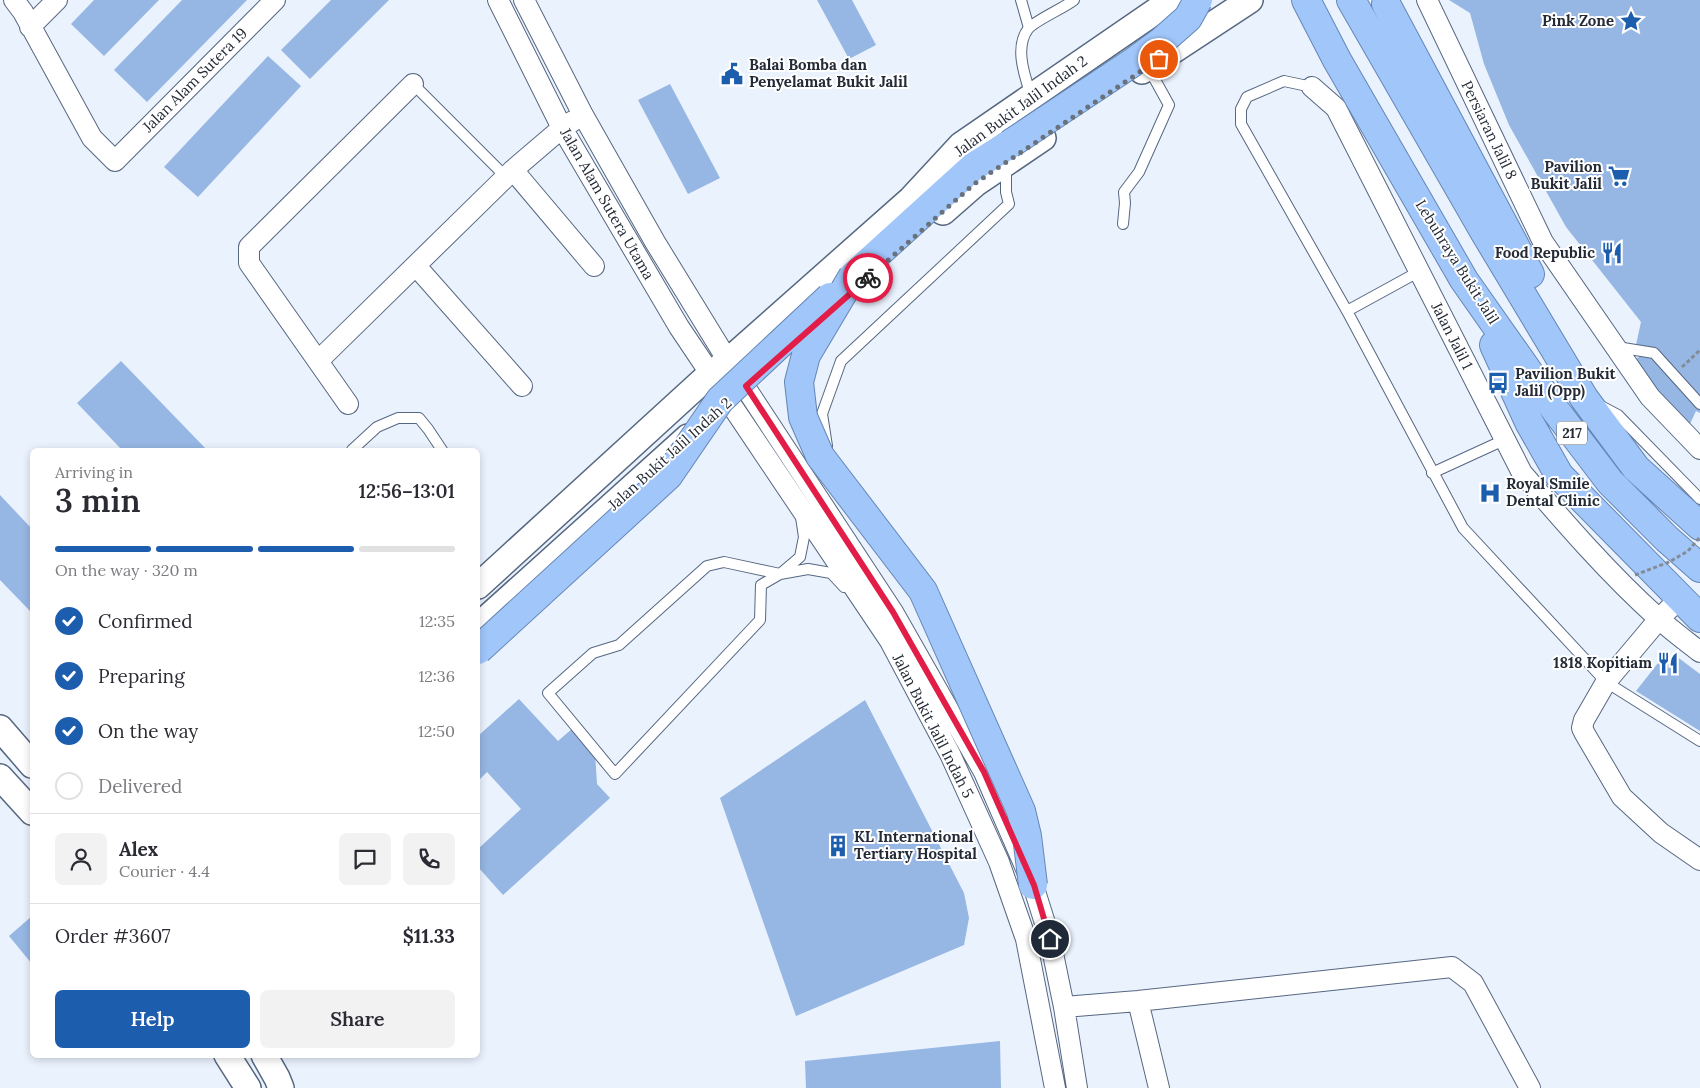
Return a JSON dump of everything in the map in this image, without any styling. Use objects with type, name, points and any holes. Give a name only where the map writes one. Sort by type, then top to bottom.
[{"type":"highway","points":[[480,648],[668,476],[720,400],[973,167],[1132,63],[1162,41],[1188,18],[1198,0]]},
{"type":"highway","name":"Lebuhraya Bukit Jalil","points":[[1306,0],[1337,60],[1464,280],[1556,411],[1610,482],[1667,539],[1700,568]]},
{"type":"highway","name":"217","points":[[1351,0],[1480,225],[1584,398],[1636,468],[1700,526]]},
{"type":"highway","points":[[1386,4],[1524,263],[1577,357],[1584,398]]},
{"type":"highway","points":[[853,276],[806,355],[799,382],[803,417],[820,456],[923,591],[1021,811],[1034,885]]},
{"type":"highway","points":[[1464,280],[1529,422],[1559,475],[1700,618]]},
{"type":"street","points":[[14,0],[23,12],[30,27],[57,0]]},
{"type":"street","name":"Jalan Alam Sutera 19","points":[[30,27],[92,138],[115,161],[276,0]]},
{"type":"street","name":"Jalan Alam Sutera Utama","points":[[498,0],[562,128],[679,327],[719,368]]},
{"type":"street","name":"Jalan Alam Sutera Utama","points":[[524,0],[583,115],[656,242],[719,368]]},
{"type":"street","name":"Jalan Bukit Jalil Indah 2","points":[[480,584],[719,368],[911,199],[961,145],[1172,0]]},
{"type":"street","name":"Jalan Bukit Jalil Indah 2","points":[[480,624],[974,184],[1250,0]]},
{"type":"street","name":"Persiaran Jalil 8","points":[[1427,0],[1544,242],[1650,397],[1700,449]]},
{"type":"street","points":[[348,404],[249,263],[249,247],[412,84]]},
{"type":"street","name":"Jalan Jalil 1","points":[[1312,88],[1336,108],[1522,473],[1558,515],[1634,595],[1659,619],[1700,652]]},
{"type":"street","points":[[318,361],[509,174],[562,128],[583,115]]},
{"type":"street","points":[[593,180],[616,170]]},
{"type":"street","points":[[509,174],[594,266]]},
{"type":"street","points":[[416,266],[522,386]]},
{"type":"street","points":[[719,368],[737,394]]},
{"type":"street","name":"Jalan Bukit Jalil Indah 5","points":[[737,394],[799,507],[890,641],[950,754],[999,862],[1026,939],[1055,1088]]},
{"type":"street","name":"Jalan Bukit Jalil Indah 5","points":[[737,394],[898,620],[984,772],[1034,885],[1050,939],[1064,1007],[1077,1088]]},
{"type":"street","points":[[1680,598],[1659,619],[1606,682],[1584,720],[1582,728],[1622,797],[1661,833],[1700,860]]},
{"type":"street","points":[[0,728],[30,763]]},
{"type":"street","points":[[0,777],[30,810]]},
{"type":"street","points":[[1064,1007],[1138,1001],[1452,967],[1474,984],[1530,1088]]},
{"type":"street","points":[[1138,1001],[1159,1088]]},
{"type":"street","points":[[229,1058],[248,1088]]},
{"type":"street","points":[[266,1058],[278,1078],[281,1088]]},
{"type":"lane","points":[[1022,0],[1029,28]]},
{"type":"lane","points":[[1031,97],[1020,61],[1024,40],[1029,28],[1074,0]]},
{"type":"lane","points":[[1123,224],[1124,192],[1140,172],[1168,105],[1148,67]]},
{"type":"lane","points":[[1312,88],[1284,81],[1247,97],[1241,109],[1241,124],[1347,311],[1463,528],[1606,682],[1700,741]]},
{"type":"lane","points":[[412,84],[509,174]]},
{"type":"lane","points":[[919,575],[827,449],[822,414],[841,361],[1009,204],[1006,192],[1006,164]]},
{"type":"lane","points":[[1347,311],[1420,271]]},
{"type":"lane","points":[[1616,347],[1654,353],[1700,404]]},
{"type":"lane","points":[[1584,398],[1618,415],[1700,499]]},
{"type":"lane","points":[[354,448],[377,427],[398,418],[419,418],[441,448]]},
{"type":"lane","points":[[1432,473],[1504,440]]},
{"type":"lane","points":[[799,507],[804,537],[800,557],[780,574],[761,585],[760,620],[615,774],[548,692],[593,653],[619,645],[707,566],[724,562],[780,574],[808,569],[831,573],[876,620]]},
{"type":"path","points":[[1674,375],[1700,350]]},
{"type":"path","points":[[1635,575],[1669,562],[1688,551],[1700,537]]},
{"type":"building","points":[[94,0],[159,0],[104,56],[71,24]]},
{"type":"building","points":[[182,0],[247,0],[147,102],[114,70]]},
{"type":"building","points":[[331,0],[389,0],[310,79],[281,50]]},
{"type":"building","points":[[817,0],[852,0],[876,45],[849,59]]},
{"type":"building","name":"Pavilion Bukit Jalil","points":[[1449,0],[1700,0],[1700,413],[1696,411],[1689,426],[1630,362],[1639,357],[1636,345],[1641,322],[1566,227],[1509,125],[1484,64],[1470,13]]},
{"type":"building","points":[[268,56],[301,86],[198,197],[164,167]]},
{"type":"building","points":[[670,84],[720,178],[688,194],[638,100]]},
{"type":"building","points":[[121,361],[205,448],[120,448],[77,403]]},
{"type":"building","points":[[0,495],[30,527],[30,611],[0,580]]},
{"type":"building","points":[[1676,656],[1700,674],[1700,731],[1636,691],[1662,658]]},
{"type":"building","points":[[519,699],[558,741],[573,728],[595,752],[597,784],[610,798],[503,895],[480,869],[480,847],[521,809],[487,772],[480,779],[480,734]]},
{"type":"building","name":"KL International Tertiary Hospital","points":[[865,700],[964,893],[969,918],[964,945],[796,1016],[720,798]]},
{"type":"building","points":[[30,918],[30,962],[9,936]]},
{"type":"building","points":[[1000,1041],[1001,1088],[806,1088],[805,1061]]},
{"type":"way so far","points":[[868,278],[974,184],[1159,59]]},
{"type":"place","name":"Pink Zone","points":[[1631,21]]},
{"type":"place","name":"Balai Bomba dan Penyelamat Bukit Jalil","points":[[732,74]]},
{"type":"place","name":"Pavilion Bukit Jalil","points":[[1619,176]]},
{"type":"place","name":"Food Republic","points":[[1612,253]]},
{"type":"place","name":"Pavilion Bukit Jalil (Opp)","points":[[1498,383]]},
{"type":"place","name":"Royal Smile Dental Clinic","points":[[1490,493]]},
{"type":"place","name":"1818 Kopitiam","points":[[1668,663]]},
{"type":"place","name":"KL International Tertiary Hospital","points":[[838,846]]},
{"type":"route","points":[[868,278],[746,386],[893,612],[984,772],[1034,885],[1050,939]]}]
